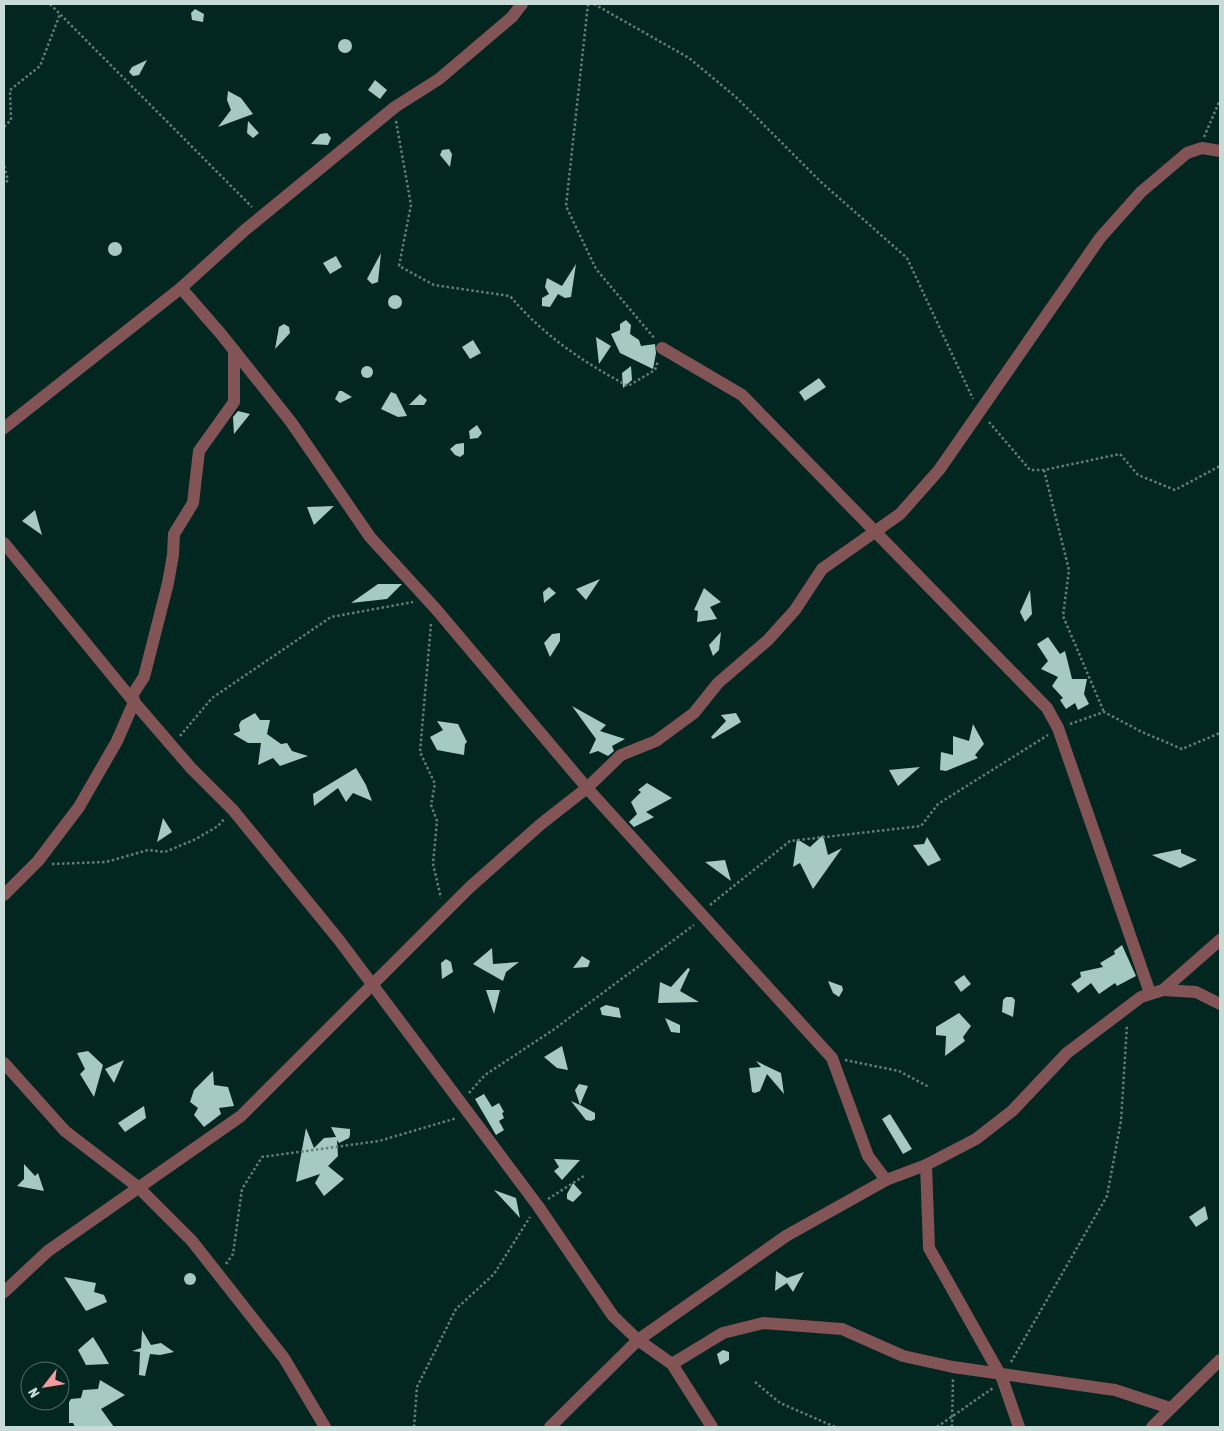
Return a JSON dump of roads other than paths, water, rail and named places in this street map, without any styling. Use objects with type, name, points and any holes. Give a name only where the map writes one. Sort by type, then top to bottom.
[{"type":"street","points":[[4,428],[181,288],[263,215],[395,107],[439,79],[512,17],[522,4]]},
{"type":"street","points":[[4,1292],[48,1251],[241,1116],[443,914],[534,831],[587,788],[621,755],[656,741],[694,713],[718,683],[768,640],[795,610],[822,569],[900,514],[939,470],[1100,238],[1141,192],[1187,153],[1197,149],[1220,151]]},
{"type":"street","points":[[181,288],[234,350],[291,422],[370,537],[435,608],[587,788],[832,1058],[868,1156],[886,1180]]},
{"type":"street","points":[[662,348],[742,395],[926,586],[1047,708],[1058,728],[1157,992]]},
{"type":"street","points":[[4,895],[38,861],[79,806],[117,741],[134,702],[133,694],[144,677],[168,583],[173,555],[174,534],[193,503],[199,451],[234,402],[234,350]]},
{"type":"street","points":[[4,543],[134,702],[191,768],[233,810],[374,985],[538,1206],[612,1316],[638,1340],[672,1364],[712,1427]]},
{"type":"street","points":[[550,1427],[638,1340],[786,1236],[886,1180],[926,1165],[976,1139],[1012,1111],[1067,1052],[1128,1006],[1157,992],[1220,940]]},
{"type":"street","points":[[1157,992],[1196,992],[1220,1004]]},
{"type":"street","points":[[4,1063],[65,1131],[138,1187],[192,1241],[284,1358],[325,1427]]},
{"type":"street","points":[[926,1165],[929,1248],[1002,1375],[1019,1427]]},
{"type":"street","points":[[672,1364],[723,1333],[762,1323],[842,1329],[903,1356],[1002,1375],[1114,1390],[1170,1408]]},
{"type":"street","points":[[1152,1427],[1220,1360]]}]
